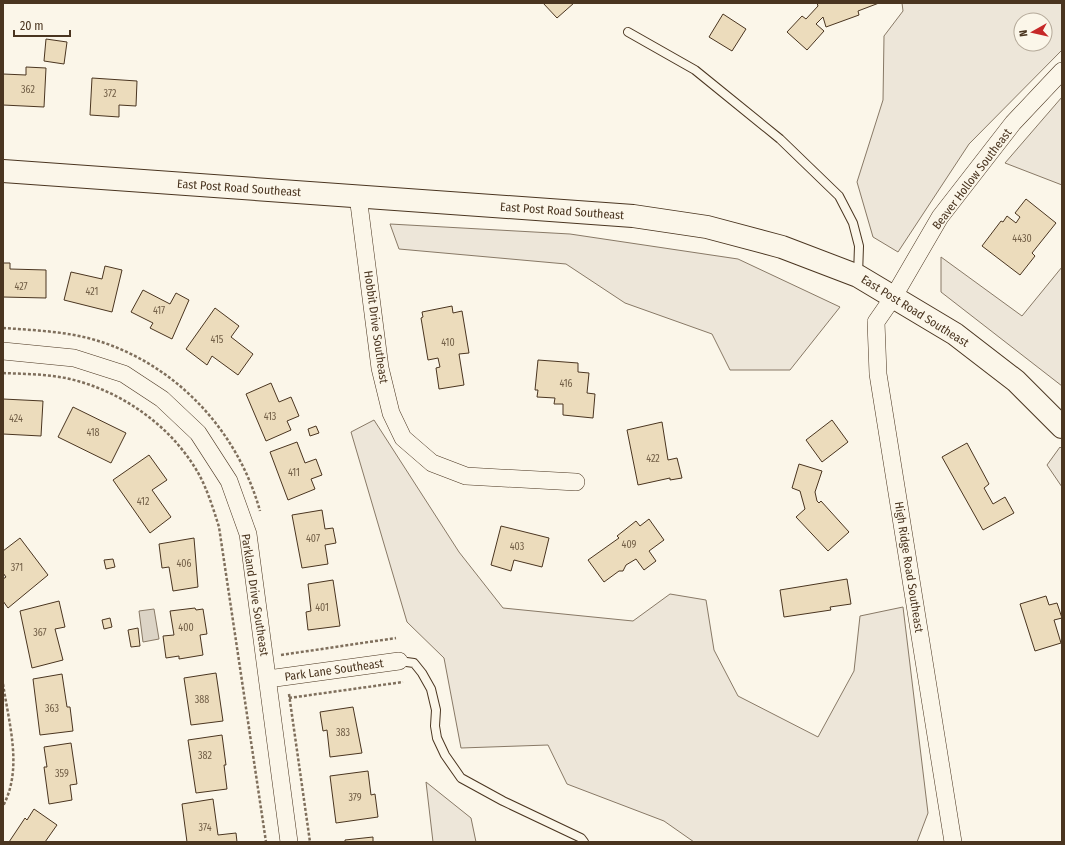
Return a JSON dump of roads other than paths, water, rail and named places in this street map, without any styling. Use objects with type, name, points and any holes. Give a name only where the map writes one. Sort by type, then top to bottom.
[{"type":"main road","name":"East Post Road Southeast","points":[[3,171],[632,216],[707,227],[782,247],[858,276],[894,296],[956,334],[1016,381],[1062,427]]},
{"type":"street","name":"Beaver Hollow Southeast","points":[[894,296],[940,217],[1013,124],[1062,71]]},
{"type":"street","name":"Hobbit Drive Southeast","points":[[358,196],[380,368],[391,413],[403,438],[432,463],[466,476],[576,482]]},
{"type":"street","name":"High Ridge Road Southeast","points":[[894,296],[876,322],[878,374],[953,842]]},
{"type":"street","name":"Parkland Drive Southeast","points":[[3,351],[74,358],[124,374],[162,399],[198,433],[229,481],[248,534],[289,842]]},
{"type":"street","name":"Park Lane Southeast","points":[[268,679],[399,660]]},
{"type":"lane","points":[[628,32],[695,70],[780,139],[840,196],[853,222],[858,246],[858,276]]},
{"type":"lane","points":[[399,660],[414,663],[422,673],[431,689],[436,710],[435,726],[437,738],[444,755],[461,778],[503,801],[581,838],[584,842]]}]
